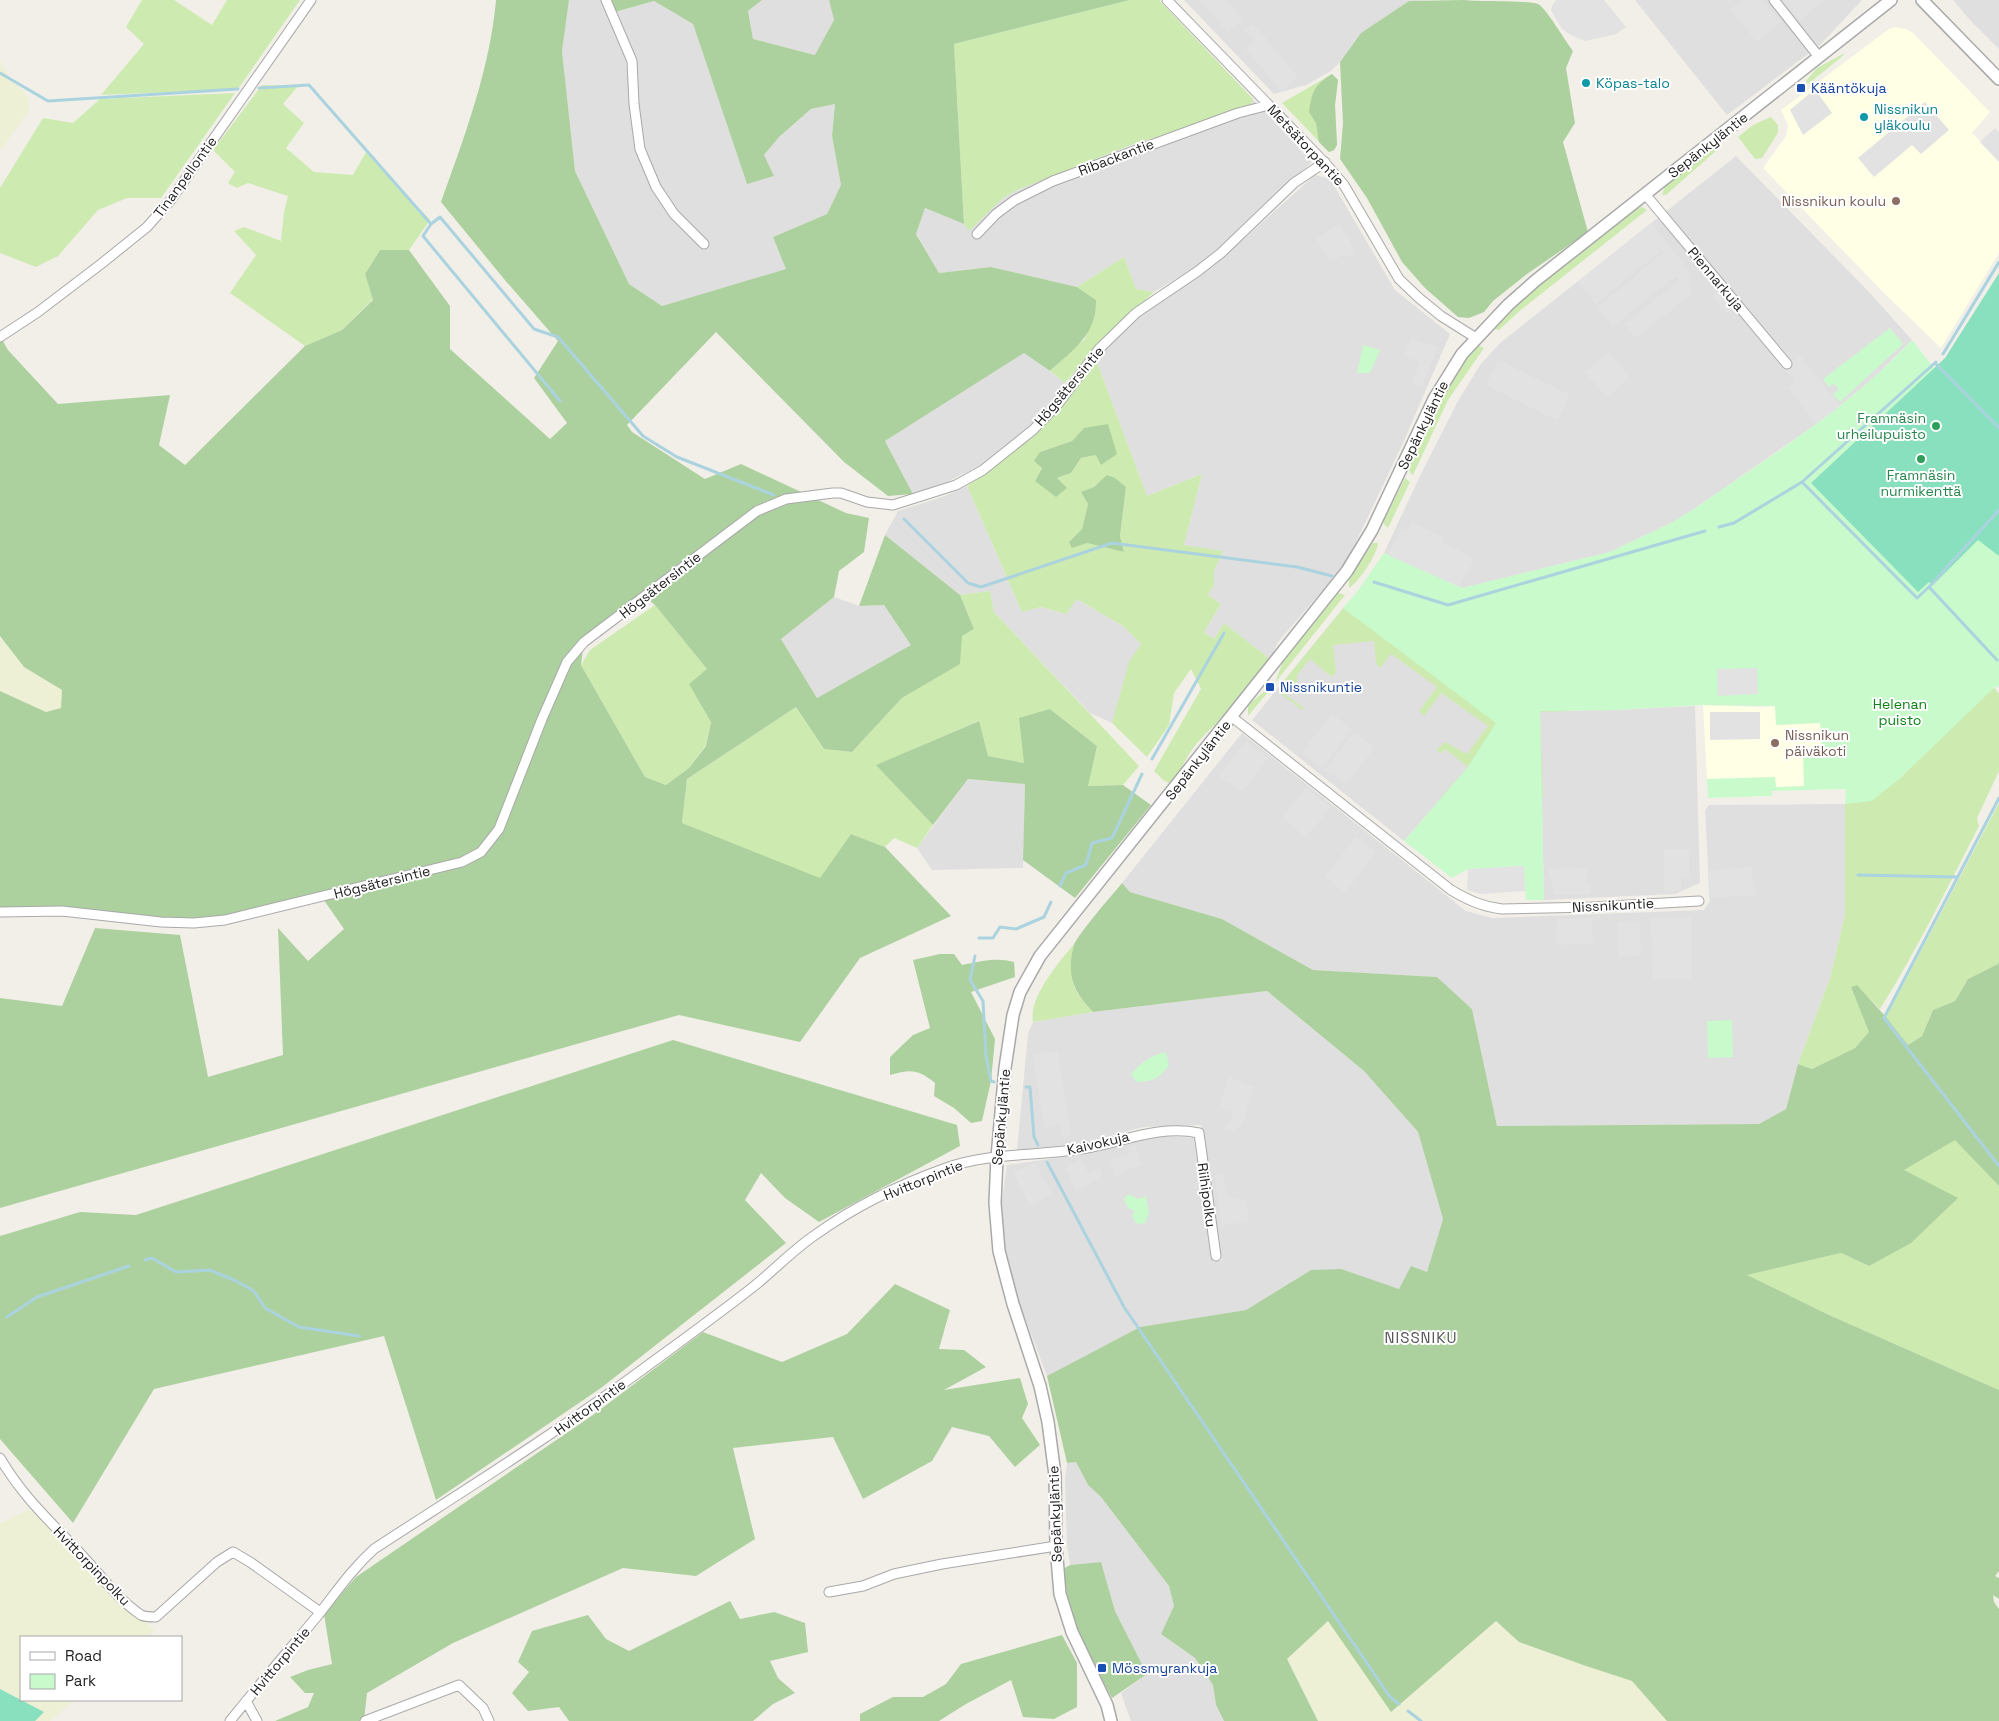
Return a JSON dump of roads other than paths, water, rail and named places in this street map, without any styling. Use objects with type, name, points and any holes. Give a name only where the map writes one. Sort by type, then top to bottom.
[{"type":"street","name":"Tinanpellontie","points":[[0,337],[38,312],[147,226],[170,200],[311,0]]},
{"type":"street","points":[[606,0],[632,61],[634,104],[640,149],[656,187],[674,214],[704,244]]},
{"type":"street","name":"Metsätorpantie","points":[[1167,0],[1325,162],[1344,185],[1399,280],[1441,316],[1476,338]]},
{"type":"street","points":[[1774,0],[1819,57]]},
{"type":"street","name":"Sepänkyläntie","points":[[1111,1721],[1107,1705],[1070,1626],[1060,1594],[1056,1546],[1055,1475],[1048,1422],[1040,1386],[1013,1304],[999,1251],[995,1202],[997,1157],[1008,1038],[1020,992],[1029,974],[1074,911],[1137,836],[1356,559],[1442,386],[1462,354],[1476,338],[1515,299],[1891,0]]},
{"type":"street","points":[[1922,0],[1999,80]]},
{"type":"street","name":"Ribackantie","points":[[977,234],[996,214],[1015,200],[1053,181],[1238,113],[1269,105]]},
{"type":"street","name":"Högsätersintie","points":[[0,912],[62,910],[161,922],[194,923],[225,920],[402,878],[462,862],[481,852],[498,829],[567,662],[584,642],[758,511],[786,499],[812,494],[833,493],[841,493],[868,502],[893,505],[956,485],[983,470],[1034,430],[1058,404],[1099,349],[1136,313],[1206,265],[1232,243],[1294,183],[1325,162]]},
{"type":"street","name":"Piennarkuja","points":[[1645,194],[1787,364]]},
{"type":"street","name":"Nissnikuntie","points":[[1232,717],[1451,890],[1470,901],[1488,908],[1511,909],[1700,901]]},
{"type":"street","name":"Kaivokuja","points":[[997,1157],[1033,1155],[1092,1147],[1138,1134],[1186,1130],[1199,1134]]},
{"type":"street","name":"Riihipolku","points":[[1199,1134],[1216,1256]]},
{"type":"street","name":"Hvittorpintie","points":[[230,1721],[353,1569],[374,1549],[548,1437],[754,1286],[826,1227],[893,1190],[946,1167],[997,1157]]},
{"type":"street","name":"Hvittorpinpolku","points":[[0,1458],[12,1479],[34,1506],[123,1600],[143,1616],[156,1617],[217,1562],[233,1552],[320,1612]]},
{"type":"street","points":[[829,1592],[863,1586],[894,1574],[958,1560],[1056,1546]]},
{"type":"street","points":[[364,1721],[459,1685],[484,1708],[489,1721]]},
{"type":"street","points":[[246,1701],[257,1721]]},
{"type":"waterway","points":[[0,73],[48,101],[238,89]]},
{"type":"waterway","points":[[259,88],[309,85],[431,224],[440,217],[534,329],[558,337],[643,436],[677,457],[774,495]]},
{"type":"waterway","points":[[431,224],[423,236],[560,401]]},
{"type":"waterway","points":[[1943,354],[1999,262]]},
{"type":"waterway","points":[[1936,362],[1802,482],[1917,598],[1929,587],[1997,660]]},
{"type":"waterway","points":[[1935,363],[1999,428]]},
{"type":"waterway","points":[[1719,527],[1734,523],[1802,482]]},
{"type":"waterway","points":[[1929,587],[1999,510]]},
{"type":"waterway","points":[[904,519],[968,583],[981,587],[1112,543],[1297,567],[1332,576]]},
{"type":"waterway","points":[[1374,582],[1448,605],[1705,531]]},
{"type":"waterway","points":[[1152,759],[1224,633]]},
{"type":"waterway","points":[[1060,886],[1066,873],[1086,865],[1092,843],[1112,838],[1142,774]]},
{"type":"waterway","points":[[1999,798],[1884,1018],[1999,1166]]},
{"type":"waterway","points":[[1858,875],[1957,877]]},
{"type":"waterway","points":[[979,938],[993,938],[1000,927],[1016,929],[1044,917],[1051,902]]},
{"type":"waterway","points":[[975,956],[970,980],[983,1001],[986,1056],[991,1081],[994,1082]]},
{"type":"waterway","points":[[1026,1087],[1030,1087],[1034,1137],[1038,1145]]},
{"type":"waterway","points":[[1047,1162],[1124,1307],[1390,1697],[1399,1704]]},
{"type":"waterway","points":[[145,1260],[152,1258],[176,1272],[210,1270],[254,1291],[265,1308],[299,1327],[359,1336]]},
{"type":"waterway","points":[[7,1317],[37,1297],[129,1266]]},
{"type":"waterway","points":[[1408,1711],[1421,1721]]},
{"type":"place","name":"Köpas-talo","points":[[1586,83]]},
{"type":"place","name":"Kääntökuja","points":[[1801,88]]},
{"type":"place","name":"Nissnikun yläkoulu","points":[[1864,117]]},
{"type":"place","name":"Nissnikun koulu","points":[[1896,201]]},
{"type":"place","name":"Framnäsin urheilupuisto","points":[[1936,426]]},
{"type":"place","name":"Framnäsin nurmikenttä","points":[[1921,459]]},
{"type":"place","name":"Nissnikuntie","points":[[1270,687]]},
{"type":"place","name":"Nissnikun päiväkoti","points":[[1775,743]]},
{"type":"place","name":"Mössmyrankuja","points":[[1102,1668]]},
{"type":"district","name":"NISSNIKU","points":[[1421,1338]]},
{"type":"park label","name":"Helenan puisto","points":[[1900,712]]}]
